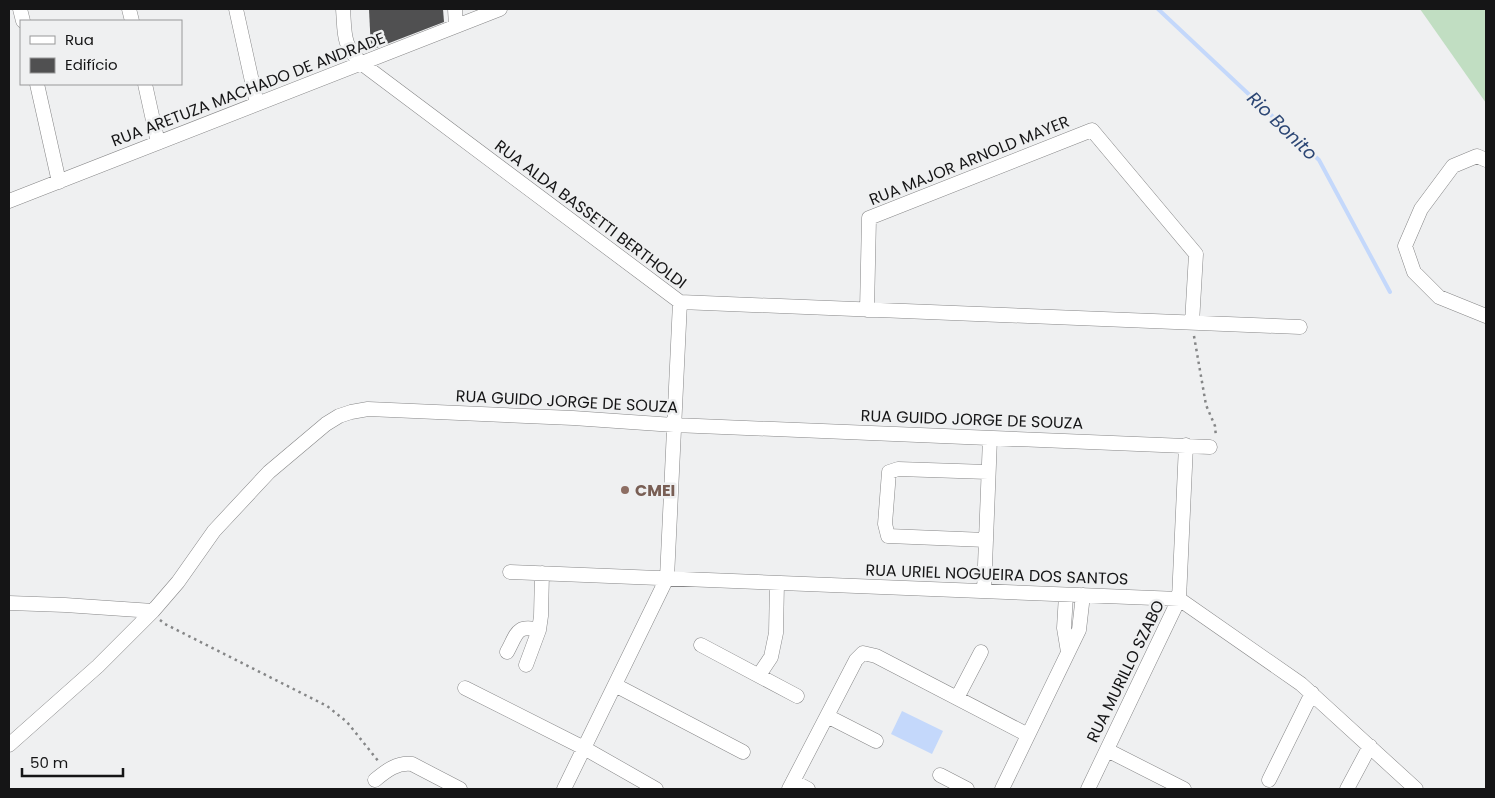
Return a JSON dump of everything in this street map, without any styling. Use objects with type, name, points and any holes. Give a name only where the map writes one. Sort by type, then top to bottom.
[{"type":"street","points":[[236,9],[257,104]]},
{"type":"street","name":"RUA ALDA BASSETTI BERTHOLDI","points":[[343,9],[345,39],[348,47],[361,63],[680,302],[667,578],[564,789]]},
{"type":"street","points":[[455,9],[456,26]]},
{"type":"street","name":"RUA ARETUZA MACHADO DE ANDRADE","points":[[9,202],[500,9]]},
{"type":"street","points":[[37,85],[59,182]]},
{"type":"street","points":[[145,85],[158,143]]},
{"type":"street","name":"RUA MAJOR ARNOLD MAYER","points":[[867,310],[869,218],[1092,130],[1196,254],[1192,323]]},
{"type":"street","points":[[1486,160],[1477,156],[1453,166],[1421,209],[1406,246],[1414,272],[1439,298],[1486,316]]},
{"type":"street","points":[[680,302],[1300,327]]},
{"type":"street","name":"RUA GUIDO JORGE DE SOUZA","points":[[9,745],[98,666],[153,611],[178,582],[214,531],[269,472],[308,438],[339,416],[351,412],[380,409],[582,418],[674,425],[1210,446]]},
{"type":"street","points":[[984,591],[990,438]]},
{"type":"street","name":"RUA MURILLO SZABO","points":[[1088,789],[1179,599],[1186,445]]},
{"type":"street","points":[[986,540],[888,536],[885,524],[889,472],[898,469],[988,472]]},
{"type":"street","name":"RUA URIEL NOGUEIRA DOS SANTOS","points":[[510,572],[1179,599]]},
{"type":"street","points":[[526,665],[539,630],[542,574]]},
{"type":"street","points":[[759,675],[770,657],[776,633],[777,583]]},
{"type":"street","points":[[1066,595],[1064,628],[1068,652]]},
{"type":"street","points":[[1002,789],[1081,624],[1083,595]]},
{"type":"street","points":[[1179,599],[1312,693],[1416,789]]},
{"type":"street","points":[[9,603],[153,611]]},
{"type":"street","points":[[508,652],[519,630],[525,627],[539,630]]},
{"type":"street","points":[[701,645],[797,696]]},
{"type":"street","points":[[957,698],[981,652]]},
{"type":"street","points":[[808,789],[791,785],[856,660],[863,653],[876,656],[1028,735]]},
{"type":"street","points":[[615,685],[743,752]]},
{"type":"street","points":[[465,688],[584,748],[656,789]]},
{"type":"street","points":[[1269,780],[1312,693]]},
{"type":"street","points":[[827,716],[876,741]]},
{"type":"street","points":[[1347,789],[1370,746]]},
{"type":"street","points":[[1107,750],[1184,789]]},
{"type":"street","points":[[375,780],[386,771],[400,764],[412,764],[456,788]]},
{"type":"street","points":[[940,775],[967,789]]},
{"type":"path","points":[[1192,323],[1206,405],[1215,426],[1215,440],[1210,446]]},
{"type":"path","points":[[153,611],[164,624],[327,706],[347,722],[386,771]]},
{"type":"green space","points":[[1420,9],[1486,9],[1486,103]]},
{"type":"water","points":[[902,711],[943,731],[932,754],[891,734]]},
{"type":"building","points":[[369,9],[443,9],[444,22],[371,50]]},
{"type":"waterway","name":"Rio Bonito","points":[[1158,9],[1319,160],[1390,292]]},
{"type":"place","name":"CMEI","points":[[625,490]]}]
